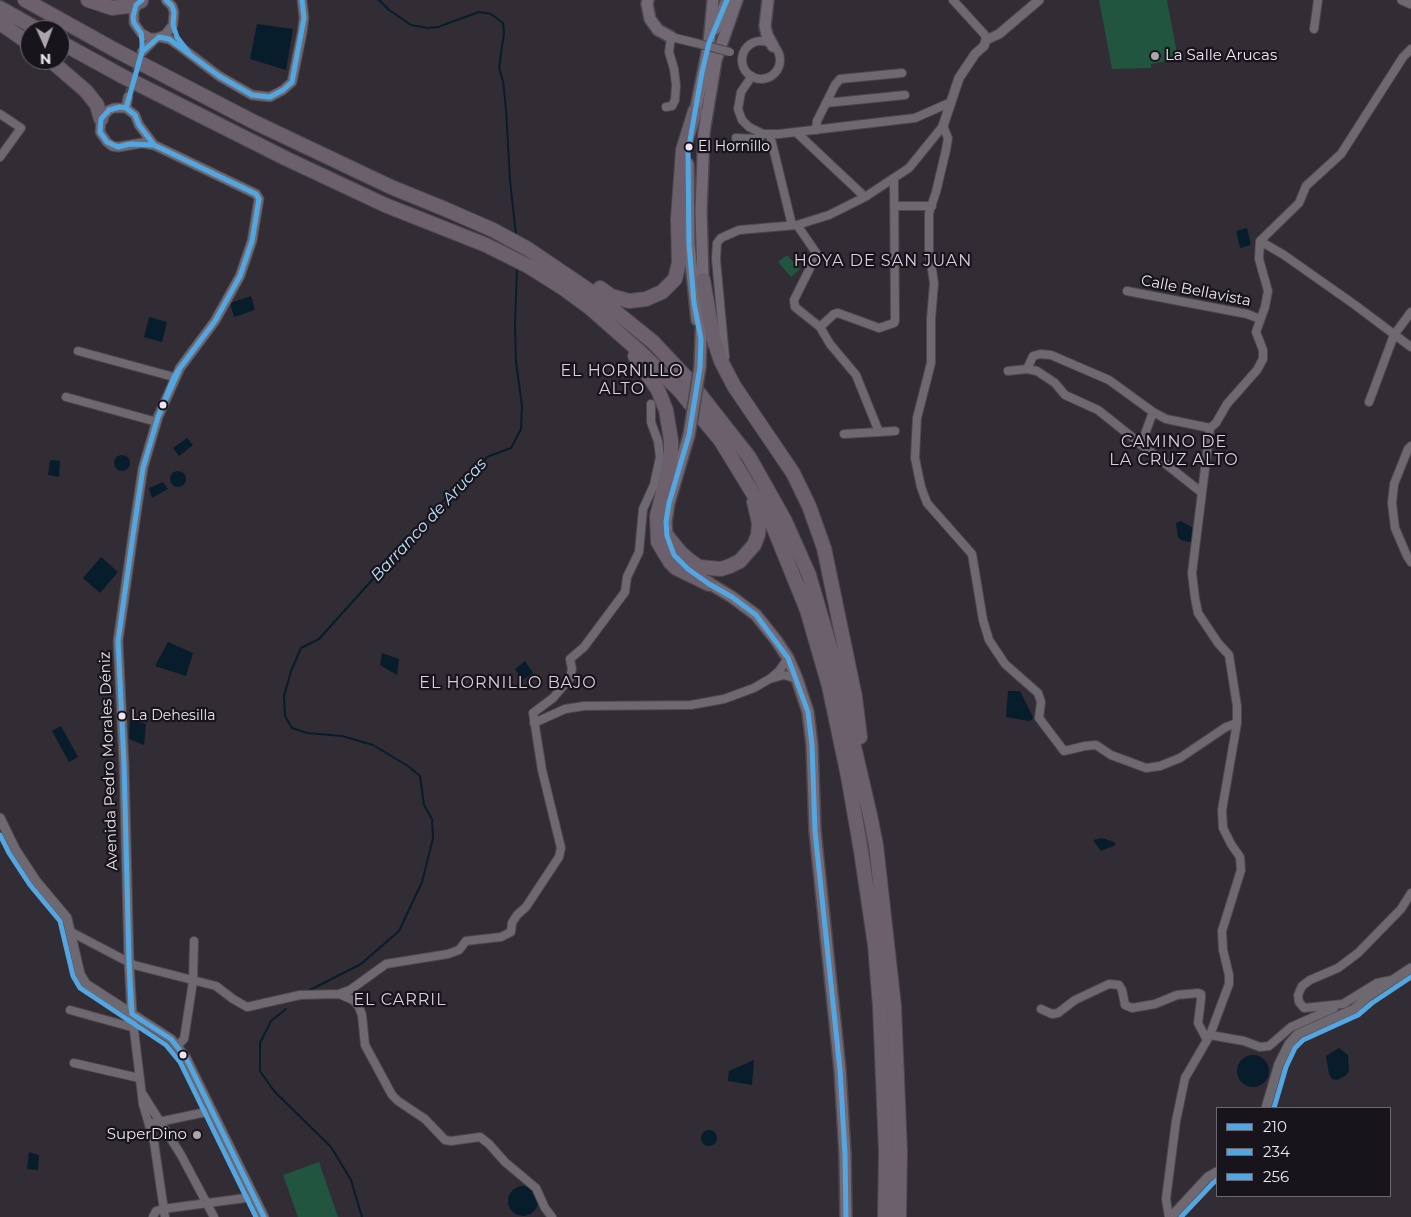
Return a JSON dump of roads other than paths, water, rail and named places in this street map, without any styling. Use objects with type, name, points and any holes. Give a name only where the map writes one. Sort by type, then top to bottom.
[{"type":"highway","points":[[25,0],[117,51],[254,122],[391,187],[493,230],[591,287],[611,296],[629,301],[646,299],[662,292],[675,279],[679,263],[678,218],[683,150],[695,110]]},
{"type":"highway","points":[[88,0],[112,8],[128,6],[141,0]]},
{"type":"highway","points":[[0,8],[21,20]]},
{"type":"highway","points":[[0,23],[20,37]]},
{"type":"highway","points":[[70,47],[248,140],[385,205],[486,245],[528,266],[564,288],[589,307],[620,335],[679,390],[722,442],[773,526],[807,610],[828,686],[848,776],[875,946],[880,1007],[886,1152],[885,1217]]},
{"type":"highway","points":[[62,70],[86,90],[97,105],[101,119]]},
{"type":"highway","points":[[704,280],[713,337],[721,361],[730,378],[794,473],[809,506],[824,548],[855,697],[877,855],[894,1006],[900,1151],[898,1217]]},
{"type":"highway","points":[[591,287],[653,342],[688,378],[749,457],[786,521],[810,575],[834,661],[870,814]]},
{"type":"highway","points":[[620,335],[658,390],[666,410],[669,425],[671,455],[657,516],[658,542],[670,562],[676,568],[708,584]]},
{"type":"highway","points":[[667,536],[684,556],[699,567],[721,569],[740,561],[754,545],[758,535],[758,512],[748,482]]},
{"type":"main road","points":[[648,0],[650,19],[658,30],[671,37]]},
{"type":"main road","points":[[700,339],[688,244],[688,152],[709,42],[713,0]]},
{"type":"main road","points":[[709,42],[727,0]]},
{"type":"main road","points":[[737,0],[716,60],[704,132],[701,211],[704,280],[700,367],[689,435],[669,503],[666,522],[667,536],[674,555],[688,569],[756,615],[788,658],[798,679],[808,712],[812,745],[815,830],[840,1070],[845,1154],[846,1217]]},
{"type":"main road","points":[[768,0],[765,26],[773,46]]},
{"type":"street","points":[[141,0],[136,5],[133,17],[134,23],[141,34],[142,52],[157,38],[170,30],[173,25]]},
{"type":"street","points":[[167,0],[174,12],[173,25],[177,37],[184,48]]},
{"type":"street","points":[[141,34],[150,38],[169,39],[184,48],[219,76],[252,95],[270,97],[283,90],[292,82],[304,18],[302,0]]},
{"type":"street","points":[[730,378],[723,344],[716,258],[717,243],[721,238],[739,230],[795,225],[830,215],[865,197],[909,168],[943,126],[959,78],[975,54],[984,46],[986,40],[985,34],[955,0]]},
{"type":"street","points":[[986,40],[999,34],[1039,0]]},
{"type":"street","points":[[1314,28],[1318,0]]},
{"type":"street","points":[[1402,0],[1411,4]]},
{"type":"street","points":[[658,30],[669,52],[674,68],[675,100],[670,108],[666,107]]},
{"type":"street","points":[[669,52],[671,37],[743,56]]},
{"type":"street","points":[[755,42],[768,42],[773,46],[780,56],[778,69],[769,77],[757,79],[744,68],[743,56],[750,45],[755,42]]},
{"type":"street","points":[[1170,1217],[1166,1199],[1176,1121],[1185,1078],[1208,1037],[1229,984],[1222,931],[1241,870],[1240,857],[1223,828],[1222,810],[1237,723],[1237,706],[1229,655],[1218,643],[1198,613],[1192,573],[1210,428],[1216,423],[1227,404],[1257,370],[1263,359],[1263,350],[1256,332],[1265,307],[1268,290],[1259,259],[1260,241],[1299,203],[1306,186],[1341,154],[1403,57],[1411,49]]},
{"type":"street","points":[[803,139],[817,122],[835,84],[840,79],[902,73]]},
{"type":"street","points":[[752,76],[740,92],[738,110],[742,120],[749,127],[767,134]]},
{"type":"street","points":[[826,103],[905,95]]},
{"type":"street","points":[[126,108],[128,97]]},
{"type":"street","points":[[736,138],[758,139],[767,134],[915,118],[950,103]]},
{"type":"street","points":[[126,108],[135,115],[139,125],[154,145],[130,144],[118,147],[107,142],[100,132],[101,119],[109,110],[126,108]]},
{"type":"street","points":[[0,114],[21,128],[0,157]]},
{"type":"street","points":[[130,144],[138,136],[139,125]]},
{"type":"street","points":[[943,126],[948,138],[929,213],[929,250],[934,282],[931,319],[931,363],[918,418],[915,458],[921,487],[927,503],[972,554],[983,620],[990,640],[1005,664],[1038,693],[1041,702],[1039,718],[1064,751],[1096,745],[1111,755],[1146,768],[1160,766],[1180,758],[1226,727],[1237,723]]},
{"type":"street","points":[[796,132],[865,197]]},
{"type":"street","points":[[767,134],[795,225],[817,254],[794,300],[795,307],[820,327],[830,344],[856,375],[879,432]]},
{"type":"street","name":"Avenida Pedro Morales Déniz","points":[[132,1014],[118,641],[143,468],[157,422],[174,377],[184,361],[216,321],[240,276],[252,241],[259,199],[256,194],[154,145]]},
{"type":"street","points":[[820,327],[834,314],[838,313],[879,328],[896,321],[894,178]]},
{"type":"street","points":[[894,206],[932,206]]},
{"type":"street","points":[[1260,241],[1284,255],[1411,347]]},
{"type":"street","name":"Calle Bellavista","points":[[1127,291],[1247,314],[1260,319]]},
{"type":"street","points":[[1369,402],[1394,335],[1411,312]]},
{"type":"street","points":[[78,351],[174,377]]},
{"type":"street","points":[[1027,369],[1033,356],[1040,354],[1051,355],[1109,380],[1153,412],[1166,419],[1210,428]]},
{"type":"street","points":[[1008,371],[1027,369],[1037,371],[1056,383],[1065,395],[1098,410],[1201,492]]},
{"type":"street","points":[[66,397],[157,422]]},
{"type":"street","points":[[71,932],[134,965],[216,986],[247,1007],[300,995],[339,994],[350,990],[386,964],[448,954],[459,950],[466,941],[501,937],[511,932],[512,923],[517,915],[526,907],[559,857],[561,848],[542,770],[533,713],[553,698],[570,678],[572,669],[570,659],[584,647],[625,592],[627,577],[639,552],[643,509],[654,485],[660,456],[658,441],[651,422],[651,404]]},
{"type":"street","points":[[1141,444],[1153,412]]},
{"type":"street","points":[[844,434],[895,431]]},
{"type":"street","points":[[1411,446],[1408,449],[1394,484],[1392,503],[1395,528],[1411,562]]},
{"type":"street","points":[[534,723],[565,709],[584,706],[691,705],[724,699],[754,688],[771,678],[779,671],[788,658]]},
{"type":"street","points":[[771,678],[784,676],[798,679]]},
{"type":"street","points":[[0,818],[15,849],[36,881],[67,918],[80,974],[86,984],[171,1039],[186,1058],[264,1217]]},
{"type":"street","points":[[1342,1004],[1304,1008],[1299,1002],[1298,995],[1302,986],[1310,980],[1338,968],[1358,953],[1401,909],[1411,893]]},
{"type":"street","points":[[178,1046],[184,1039],[193,981],[194,942]]},
{"type":"street","points":[[1266,1107],[1279,1064],[1289,1044],[1298,1034],[1354,1009],[1411,968]]},
{"type":"street","points":[[1041,1009],[1052,1014],[1058,1013],[1075,1000],[1109,984],[1119,986],[1122,990],[1125,1005],[1132,1008],[1155,1004],[1177,995],[1198,993],[1201,994],[1198,1023],[1208,1037],[1244,1041],[1260,1047],[1269,1046],[1292,1027],[1342,1004],[1377,982],[1393,980]]},
{"type":"street","points":[[117,1004],[126,1000],[130,994]]},
{"type":"street","points":[[339,994],[353,1000],[358,1007],[362,1016],[365,1045],[392,1095],[425,1119],[445,1140],[451,1141],[480,1137],[505,1162],[536,1188],[545,1208],[552,1217]]},
{"type":"street","points":[[70,1010],[135,1028]]},
{"type":"street","points":[[132,1014],[143,1104],[154,1142],[164,1213]]},
{"type":"street","points":[[74,1063],[139,1078]]},
{"type":"street","points":[[141,1091],[208,1203],[214,1217]]},
{"type":"street","points":[[149,1124],[211,1111]]},
{"type":"street","points":[[1170,1217],[1208,1177],[1216,1173]]},
{"type":"street","points":[[153,1217],[156,1211],[164,1213],[208,1203],[253,1197]]},
{"type":"water","points":[[257,24],[293,29],[286,70],[250,59]]},
{"type":"water","points":[[1247,228],[1251,245],[1240,248],[1236,231]]},
{"type":"water","points":[[251,296],[255,310],[234,317],[230,303]]},
{"type":"water","points":[[149,317],[167,322],[162,342],[144,337]]},
{"type":"water","points":[[187,438],[193,445],[179,456],[173,448]]},
{"type":"water","points":[[122,455],[128,457],[130,463],[128,469],[122,471],[116,469],[114,463],[116,457]]},
{"type":"water","points":[[50,460],[60,461],[59,477],[48,475]]},
{"type":"water","points":[[175,471],[181,471],[186,476],[184,485],[175,487],[170,482],[170,476]]},
{"type":"water","points":[[163,482],[168,489],[152,498],[149,488]]},
{"type":"water","points":[[1181,521],[1193,528],[1192,540],[1189,542],[1178,537],[1176,523]]},
{"type":"water","points":[[101,557],[118,572],[100,593],[83,578]]},
{"type":"water","points":[[168,642],[193,653],[186,676],[155,666]]},
{"type":"water","points":[[382,653],[399,659],[397,675],[380,665]]},
{"type":"water","points":[[525,661],[533,673],[523,680],[515,669]]},
{"type":"water","points":[[1008,691],[1020,691],[1033,717],[1032,720],[1006,717]]},
{"type":"water","points":[[130,720],[146,724],[144,745],[129,739]]},
{"type":"water","points":[[61,726],[78,757],[69,762],[52,731]]},
{"type":"water","points":[[1102,838],[1114,842],[1116,845],[1101,851],[1093,840]]},
{"type":"water","points":[[1339,1048],[1348,1055],[1349,1071],[1345,1076],[1337,1080],[1332,1079],[1329,1074],[1326,1056]]},
{"type":"water","points":[[1253,1055],[1265,1059],[1269,1071],[1265,1083],[1253,1087],[1241,1083],[1237,1071],[1241,1059]]},
{"type":"water","points":[[754,1060],[752,1085],[728,1081],[729,1071]]},
{"type":"water","points":[[706,1130],[712,1130],[717,1135],[715,1144],[706,1146],[701,1141],[701,1135]]},
{"type":"water","points":[[29,1152],[39,1155],[38,1170],[27,1169]]},
{"type":"water","points":[[523,1186],[534,1190],[538,1201],[534,1212],[523,1216],[512,1212],[508,1201],[512,1190]]},
{"type":"waterway","name":"Barranco de Arucas","points":[[379,0],[389,10],[411,25],[428,28],[438,27],[479,12],[491,14],[503,23],[504,33],[499,68],[503,81],[506,109],[510,180],[516,235]]},
{"type":"waterway","name":"Barranco de Arucas","points":[[308,991],[361,964],[399,931],[422,882],[433,838],[432,819],[424,805],[420,776],[408,766],[373,745],[342,736],[307,733],[292,728],[285,716],[284,696],[291,671],[301,648],[319,639],[444,500],[462,487],[487,457],[511,448],[521,429],[522,406],[516,362],[517,267]]},
{"type":"waterway","name":"Barranco de Arucas","points":[[286,1009],[271,1021],[260,1043],[260,1071],[274,1091],[331,1147],[351,1180],[362,1217]]},
{"type":"tunnel","points":[[128,97],[140,59]]},
{"type":"place","name":"La Salle Arucas","points":[[1155,56]]},
{"type":"place","name":"El Hornillo","points":[[689,147]]},
{"type":"place","name":"La Dehesilla","points":[[122,716]]},
{"type":"place","name":"SuperDino","points":[[197,1135]]},
{"type":"district","name":"HOYA DE SAN JUAN","points":[[883,261]]},
{"type":"district","name":"EL HORNILLO ALTO","points":[[622,380]]},
{"type":"district","name":"CAMINO DE LA CRUZ ALTO","points":[[1174,451]]},
{"type":"district","name":"EL HORNILLO BAJO","points":[[508,683]]},
{"type":"district","name":"EL CARRIL","points":[[400,1000]]}]
